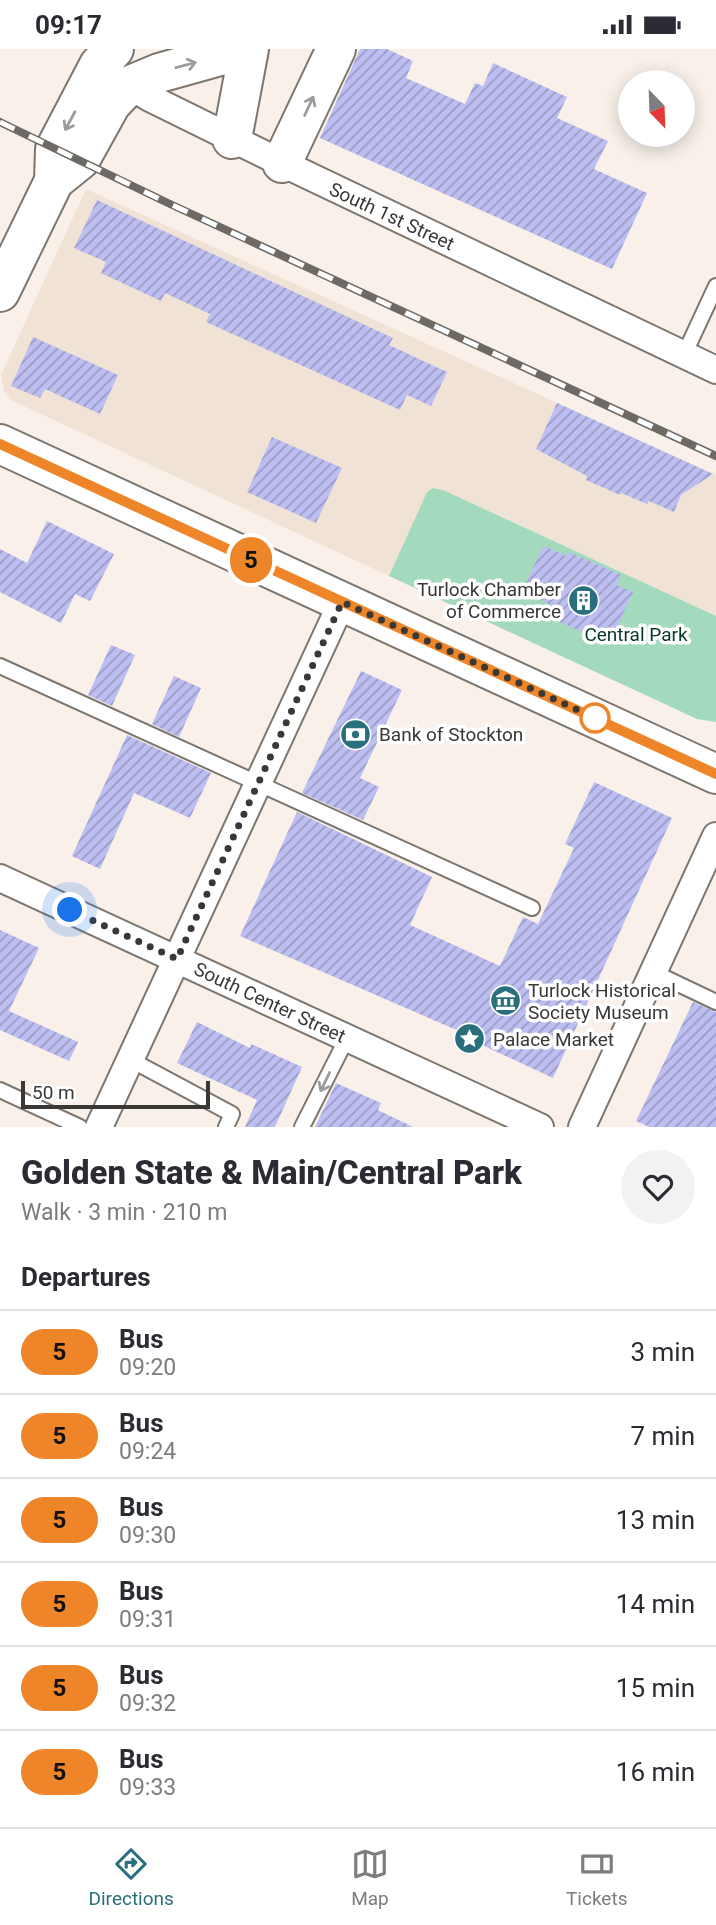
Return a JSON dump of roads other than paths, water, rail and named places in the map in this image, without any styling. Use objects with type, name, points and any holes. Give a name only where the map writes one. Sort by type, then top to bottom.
[{"type":"main road","points":[[0,292],[54,181],[55,149],[104,62],[159,73],[247,49],[232,139]]},
{"type":"main road","points":[[282,163],[336,49]]},
{"type":"main road","points":[[0,444],[716,774]]},
{"type":"street","name":"South 1st Street","points":[[104,62],[232,139],[716,370]]},
{"type":"street","points":[[99,1127],[342,602]]},
{"type":"street","points":[[582,1127],[716,836]]},
{"type":"street","name":"South Center Street","points":[[0,878],[540,1127]]},
{"type":"lane","points":[[684,355],[716,286]]},
{"type":"lane","points":[[0,666],[532,908]]},
{"type":"lane","points":[[653,972],[716,1002]]},
{"type":"lane","points":[[303,1127],[347,1038]]},
{"type":"lane","points":[[131,1060],[232,1114],[226,1127]]},
{"type":"lane","points":[[0,1090],[80,1127]]},
{"type":"railway","points":[[0,122],[170,204],[716,456]]},
{"type":"place","name":"Turlock Chamber of Commerce","points":[[584,600]]},
{"type":"place","name":"Bank of Stockton","points":[[356,734]]},
{"type":"place","name":"Turlock Historical Society Museum","points":[[505,1001]]},
{"type":"place","name":"Palace Market","points":[[470,1039]]},
{"type":"park label","name":"Central Park","points":[[636,634]]}]
